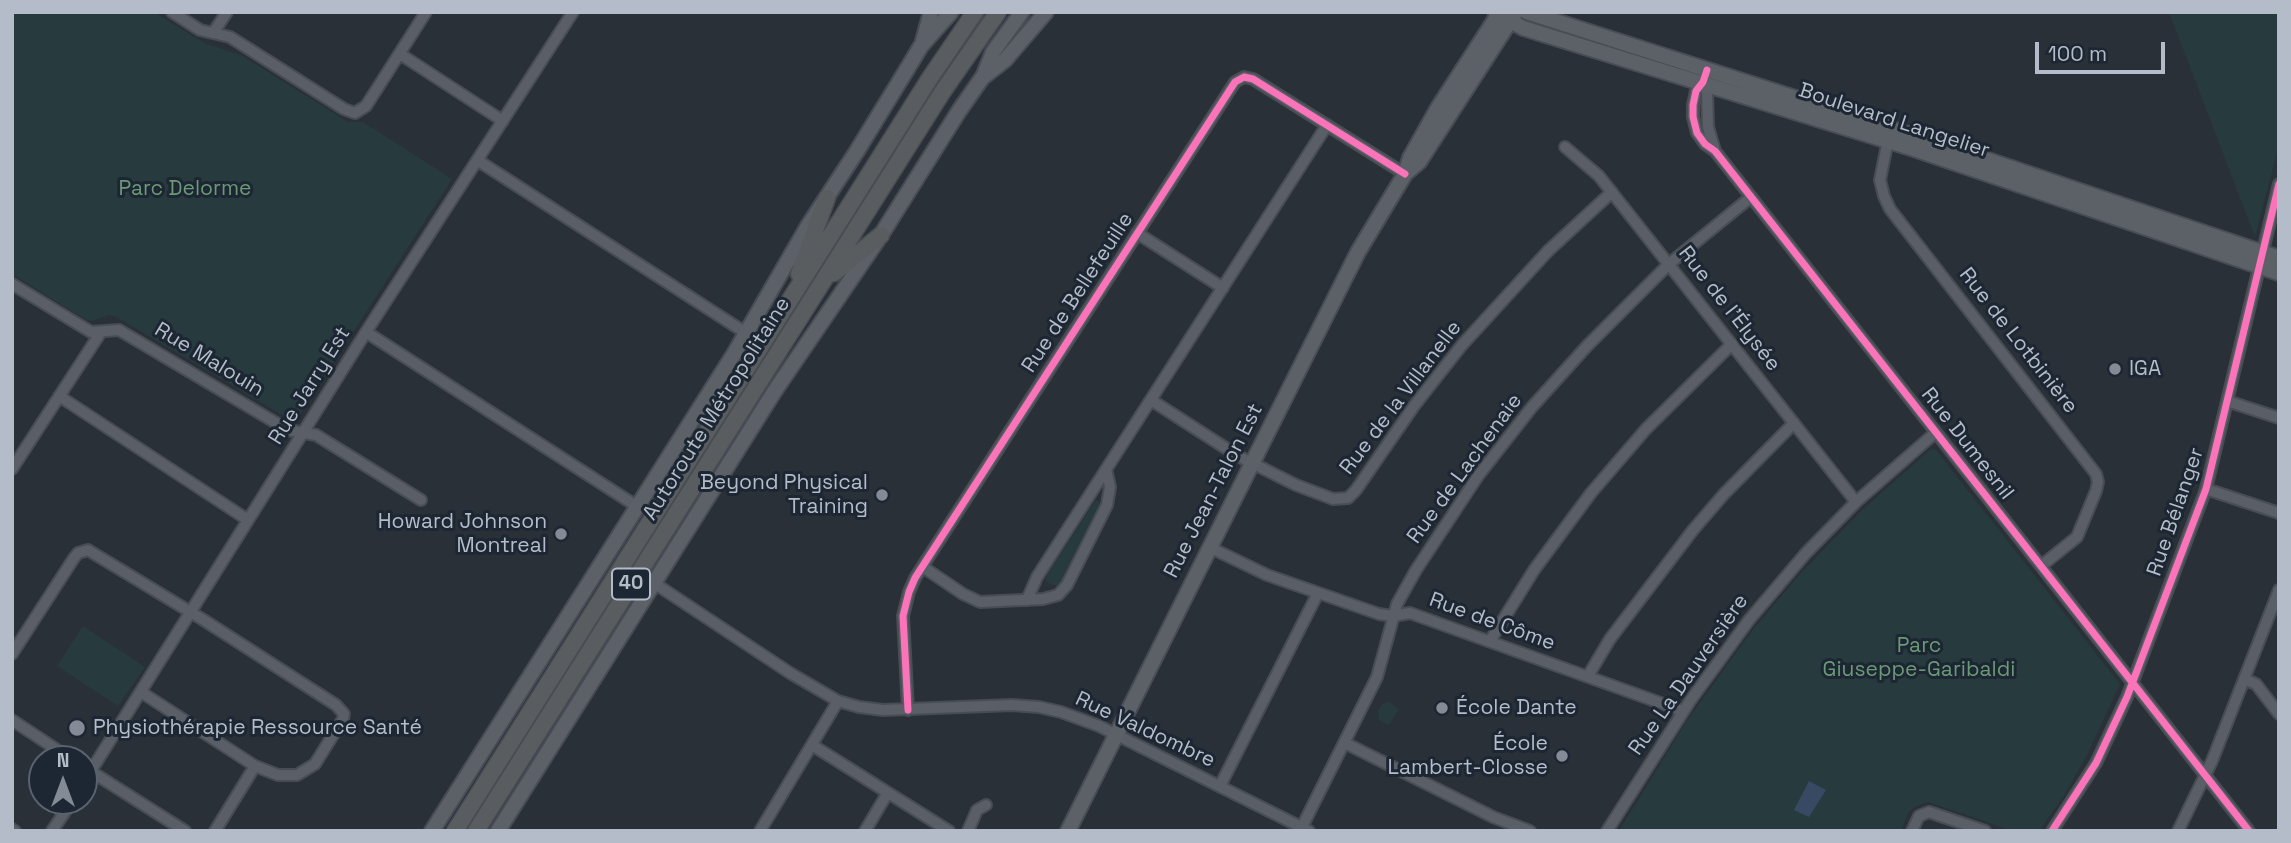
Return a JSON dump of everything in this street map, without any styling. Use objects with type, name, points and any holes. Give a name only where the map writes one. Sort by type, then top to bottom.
[{"type":"highway","name":"Autoroute Métropolitaine","points":[[455,831],[930,78],[975,12]]},
{"type":"highway","name":"Autoroute Métropolitaine","points":[[476,831],[943,90],[998,12]]},
{"type":"highway","points":[[788,302],[827,198]]},
{"type":"highway","points":[[819,287],[881,235]]},
{"type":"main road","points":[[921,46],[931,12]]},
{"type":"main road","points":[[432,831],[638,507],[746,333],[808,226],[921,46],[951,12]]},
{"type":"main road","points":[[498,831],[776,390],[881,235],[982,78],[993,52],[1022,12]]},
{"type":"main road","points":[[982,78],[1005,61],[1046,12]]},
{"type":"main road","name":"Boulevard Langelier","points":[[1527,12],[1705,76],[1889,134],[2261,260],[2279,273]]},
{"type":"main road","name":"Boulevard Langelier","points":[[1504,14],[1563,40],[1705,76]]},
{"type":"main road","name":"Rue Jean-Talon Est","points":[[1068,831],[1357,252],[1405,174],[1419,162],[1504,14]]},
{"type":"main road","name":"Boulevard Langelier","points":[[2261,260],[2279,258]]},
{"type":"street","points":[[172,12],[200,30],[230,37],[344,109],[355,113],[366,106],[426,12]]},
{"type":"street","points":[[213,33],[227,12]]},
{"type":"street","name":"Rue Jarry Est","points":[[98,754],[141,692],[366,332],[573,12]]},
{"type":"street","points":[[400,54],[503,121]]},
{"type":"street","name":"Rue Dumesnil","points":[[1705,76],[1694,96],[1692,111],[1694,125],[1706,144],[1715,151],[2249,831]]},
{"type":"street","name":"Rue de Bellefeuille","points":[[908,710],[905,605],[909,592],[1137,233],[1239,79],[1253,79],[1405,174]]},
{"type":"street","points":[[1027,600],[1037,577],[1327,125]]},
{"type":"street","name":"Rue de Lotbinière","points":[[1889,134],[1880,180],[1890,209],[2096,474],[2097,486],[2077,537],[2041,566]]},
{"type":"street","name":"Rue de l'Élysée","points":[[1565,147],[1593,169],[1612,191],[1856,502]]},
{"type":"street","points":[[477,160],[746,333]]},
{"type":"street","name":"Rue Bélanger","points":[[2052,831],[2096,763],[2133,681],[2206,489],[2279,184]]},
{"type":"street","name":"Rue de la Villanelle","points":[[1151,400],[1252,463],[1296,485],[1343,500],[1352,495],[1414,406],[1462,345],[1548,251],[1612,191]]},
{"type":"street","name":"Rue de Lachenaie","points":[[1305,829],[1377,677],[1393,616],[1405,588],[1446,522],[1507,438],[1580,354],[1669,264],[1751,197]]},
{"type":"street","points":[[1137,233],[1223,288]]},
{"type":"street","name":"Rue Malouin","points":[[12,284],[91,332],[119,330],[288,430],[316,436],[421,500]]},
{"type":"street","points":[[12,469],[101,332]]},
{"type":"street","points":[[366,332],[638,507]]},
{"type":"street","points":[[1490,642],[1534,570],[1591,493],[1646,429],[1732,344]]},
{"type":"street","points":[[59,396],[248,520]]},
{"type":"street","points":[[2227,401],[2279,418]]},
{"type":"street","points":[[1588,676],[1610,639],[1693,530],[1724,494],[1794,423]]},
{"type":"street","name":"Rue La Dauversière","points":[[1607,831],[1683,711],[1723,653],[1758,609],[1806,553],[1856,502],[1935,433]]},
{"type":"street","points":[[923,567],[979,602],[1027,600],[1058,595],[1067,584],[1107,505],[1110,487],[1106,469]]},
{"type":"street","points":[[2206,489],[2279,513]]},
{"type":"street","name":"Rue de Côme","points":[[1209,547],[1252,569],[1318,593],[1379,614],[1393,616],[1410,613],[1683,711]]},
{"type":"street","points":[[12,654],[74,558],[83,551],[94,552],[336,705],[341,709],[343,719],[315,764],[297,775],[287,776],[270,773],[255,766],[141,692]]},
{"type":"street","name":"Rue Valdombre","points":[[654,583],[790,673],[838,701],[870,709],[908,710],[1012,705],[1039,707],[1072,716],[1116,734],[1305,829]]},
{"type":"street","points":[[2178,831],[2205,775],[2279,590]]},
{"type":"street","points":[[1220,786],[1318,593]]},
{"type":"street","points":[[2244,679],[2256,684],[2279,713]]},
{"type":"street","points":[[760,831],[838,701]]},
{"type":"street","points":[[12,720],[50,745]]},
{"type":"street","points":[[1345,743],[1493,817],[1530,831]]},
{"type":"street","points":[[812,746],[949,831]]},
{"type":"street","points":[[215,831],[255,766]]},
{"type":"street","points":[[98,775],[185,831]]},
{"type":"street","points":[[865,831],[887,794]]},
{"type":"street","points":[[968,831],[977,810],[986,805]]},
{"type":"street","points":[[1912,831],[1919,816],[1929,812],[1985,831]]},
{"type":"street","points":[[52,831],[63,815]]},
{"type":"green space","name":"Parc Delorme","points":[[12,12],[154,12],[206,44],[241,55],[348,122],[363,122],[452,179],[297,419],[289,419],[115,316],[86,320],[12,274]]},
{"type":"green space","points":[[2169,12],[2279,12],[2279,145],[2255,237]]},
{"type":"green space","name":"Parc Giuseppe-Garibaldi","points":[[1931,449],[1936,450],[2120,684],[2085,759],[2039,831],[2013,831],[1928,802],[1914,807],[1908,813],[1901,831],[1619,831],[1686,722],[1754,628],[1801,573],[1862,510]]},
{"type":"green space","points":[[1096,500],[1099,506],[1061,582],[1051,585],[1046,581],[1047,575]]},
{"type":"green space","points":[[83,626],[145,667],[118,706],[57,666]]},
{"type":"green space","points":[[1389,702],[1399,709],[1389,725],[1379,720],[1378,712],[1382,704]]},
{"type":"water","points":[[1809,781],[1826,790],[1809,817],[1794,810]]},
{"type":"cycle path","points":[[1707,70],[1696,91],[1693,105],[1697,133],[1705,144],[1715,151],[2249,831]]},
{"type":"cycle path","points":[[908,710],[903,616],[915,578],[1235,82],[1244,77],[1253,79],[1405,174]]},
{"type":"cycle path","points":[[2052,831],[2096,763],[2127,697],[2206,489],[2279,184]]},
{"type":"place","name":"IGA","points":[[2115,369]]},
{"type":"place","name":"Beyond Physical Training","points":[[882,495]]},
{"type":"place","name":"Howard Johnson Montreal","points":[[561,534]]},
{"type":"place","name":"École Dante","points":[[1442,708]]},
{"type":"place","name":"Physiothérapie Ressource Santé","points":[[77,728]]},
{"type":"place","name":"École Lambert-Closse","points":[[1562,756]]}]
